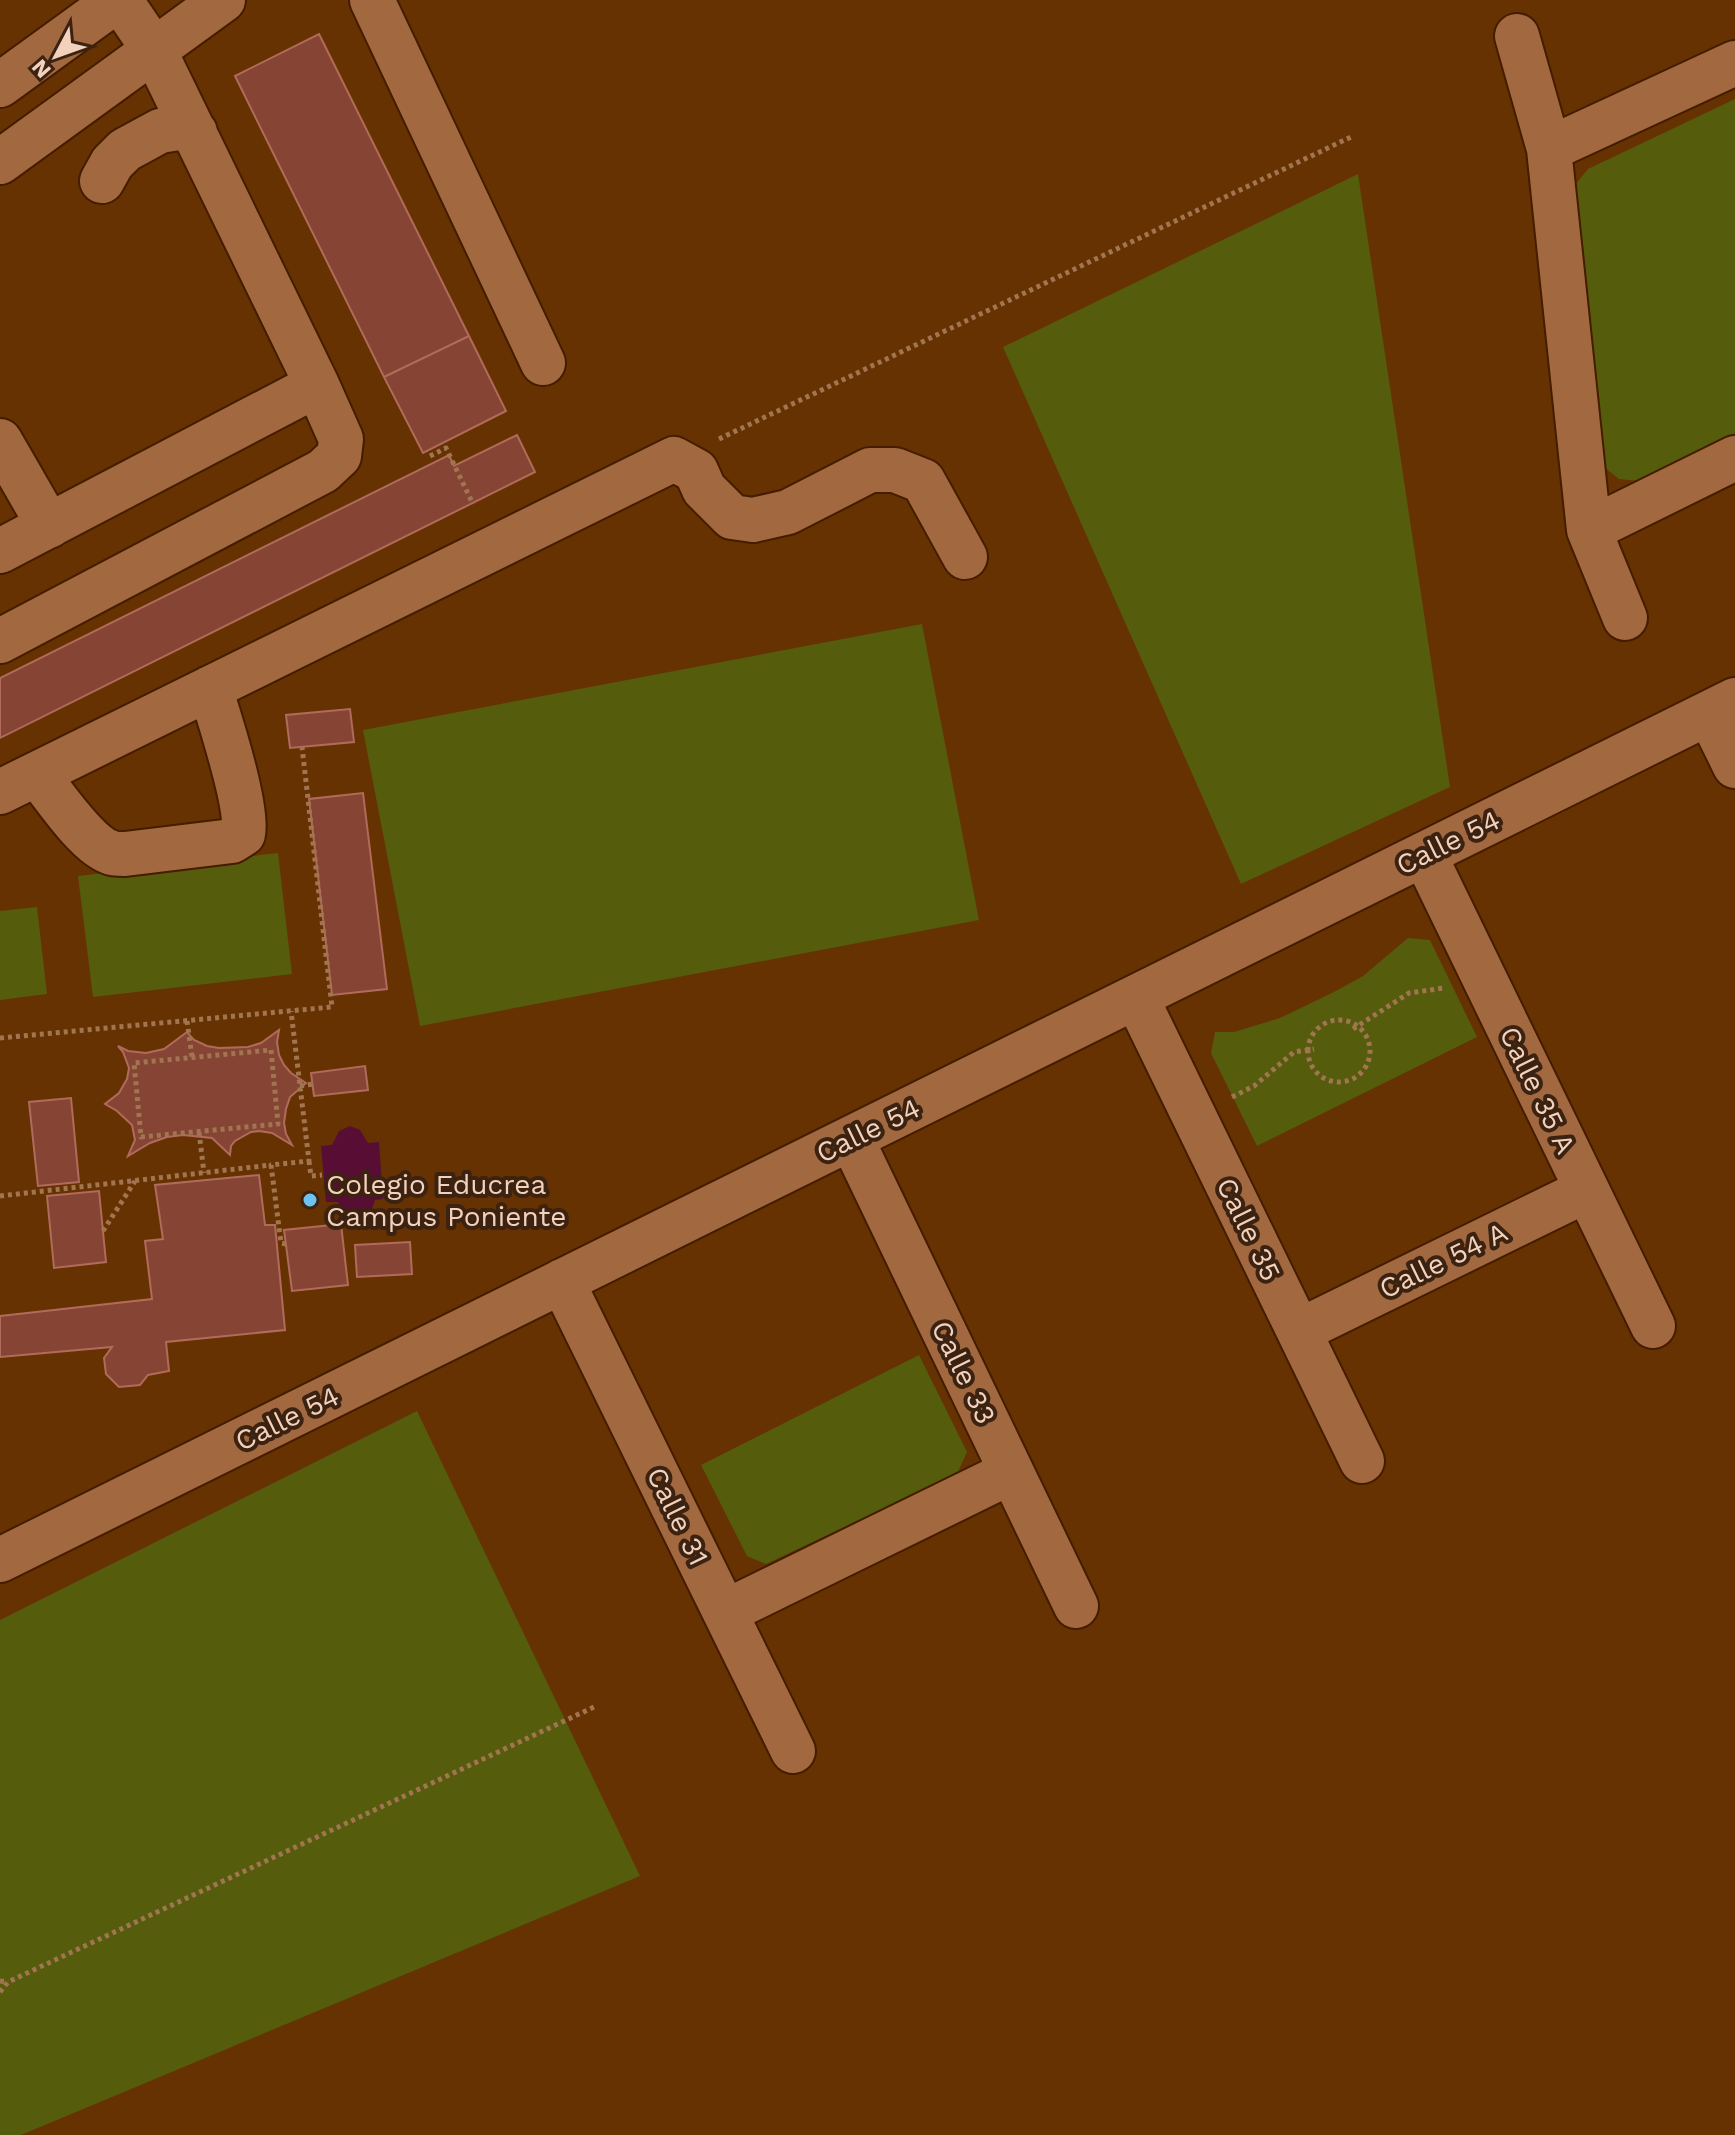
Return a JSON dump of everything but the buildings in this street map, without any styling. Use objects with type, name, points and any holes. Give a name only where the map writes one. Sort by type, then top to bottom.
[{"type":"street","points":[[0,85],[118,0],[154,50],[341,439],[339,456],[323,471],[0,641]]},
{"type":"street","points":[[0,162],[223,0]]},
{"type":"street","points":[[372,0],[543,363]]},
{"type":"street","points":[[1517,36],[1549,149],[1589,530],[1625,618]]},
{"type":"street","points":[[1549,149],[1735,63]]},
{"type":"street","points":[[102,181],[112,163],[125,150],[160,131],[178,128],[195,132]]},
{"type":"street","points":[[0,441],[16,534],[317,385]]},
{"type":"street","points":[[1589,530],[1735,458]]},
{"type":"street","points":[[210,688],[244,819],[243,834],[232,841],[113,854],[19,783],[210,688],[674,459],[696,471],[704,489],[732,517],[753,520],[788,512],[870,470],[895,470],[923,481],[965,557]]},
{"type":"street","points":[[1722,707],[1735,766]]},
{"type":"street","name":"Calle 54","points":[[0,1560],[1722,707]]},
{"type":"street","name":"Calle 35 A","points":[[1424,854],[1653,1326]]},
{"type":"street","name":"Calle 35","points":[[1136,997],[1362,1461]]},
{"type":"street","name":"Calle 33","points":[[851,1138],[1076,1606]]},
{"type":"street","name":"Calle 54 A","points":[[1299,1331],[1587,1190]]},
{"type":"street","name":"Calle 31","points":[[562,1281],[793,1751]]},
{"type":"street","points":[[725,1612],[1011,1472]]},
{"type":"path","points":[[674,459],[1353,136]]},
{"type":"path","points":[[430,456],[446,448],[473,504]]},
{"type":"path","points":[[0,1038],[332,1007],[302,747]]},
{"type":"path","points":[[1356,1028],[1409,993],[1448,987]]},
{"type":"path","points":[[291,1011],[311,1176],[322,1175]]},
{"type":"path","points":[[1340,1019],[1350,1021],[1356,1028],[1365,1034],[1369,1044],[1370,1055],[1361,1074],[1341,1082],[1321,1077],[1313,1069],[1309,1040],[1321,1024],[1340,1019]]},
{"type":"path","points":[[187,1021],[192,1057]]},
{"type":"path","points":[[1224,1101],[1254,1086],[1294,1052],[1311,1049]]},
{"type":"path","points":[[271,1050],[278,1124],[199,1132],[141,1137],[134,1063],[271,1050]]},
{"type":"path","points":[[300,1086],[313,1084]]},
{"type":"path","points":[[199,1132],[204,1173]]},
{"type":"path","points":[[0,1196],[309,1161]]},
{"type":"path","points":[[271,1165],[281,1243],[286,1244]]},
{"type":"path","points":[[103,1231],[135,1181]]},
{"type":"path","points":[[0,1992],[8,1982],[594,1707]]},
{"type":"path","points":[[0,1981],[8,1982]]},
{"type":"green space","points":[[1735,99],[1735,433],[1639,481],[1619,479],[1604,467],[1570,191],[1588,169]]},
{"type":"green space","points":[[1358,174],[1450,787],[1241,884],[1003,347]]},
{"type":"green space","points":[[922,624],[979,920],[420,1026],[363,730]]},
{"type":"green space","points":[[278,853],[292,974],[93,997],[78,876]]},
{"type":"green space","points":[[37,907],[47,994],[0,1000],[0,911]]},
{"type":"green space","points":[[1408,938],[1430,940],[1477,1037],[1257,1146],[1211,1053],[1215,1032],[1234,1032],[1280,1018],[1336,991],[1363,976]]},
{"type":"green space","points":[[919,1355],[967,1452],[957,1474],[766,1564],[747,1556],[701,1465]]},
{"type":"green space","points":[[417,1411],[640,1876],[21,2135],[0,2135],[0,1620]]},
{"type":"shaded area","points":[[350,1126],[360,1130],[368,1143],[379,1142],[383,1199],[375,1200],[368,1214],[358,1218],[347,1214],[338,1202],[326,1202],[321,1146],[332,1145],[339,1131]]},
{"type":"place","name":"Colegio Educrea Campus Poniente","points":[[310,1200]]}]
